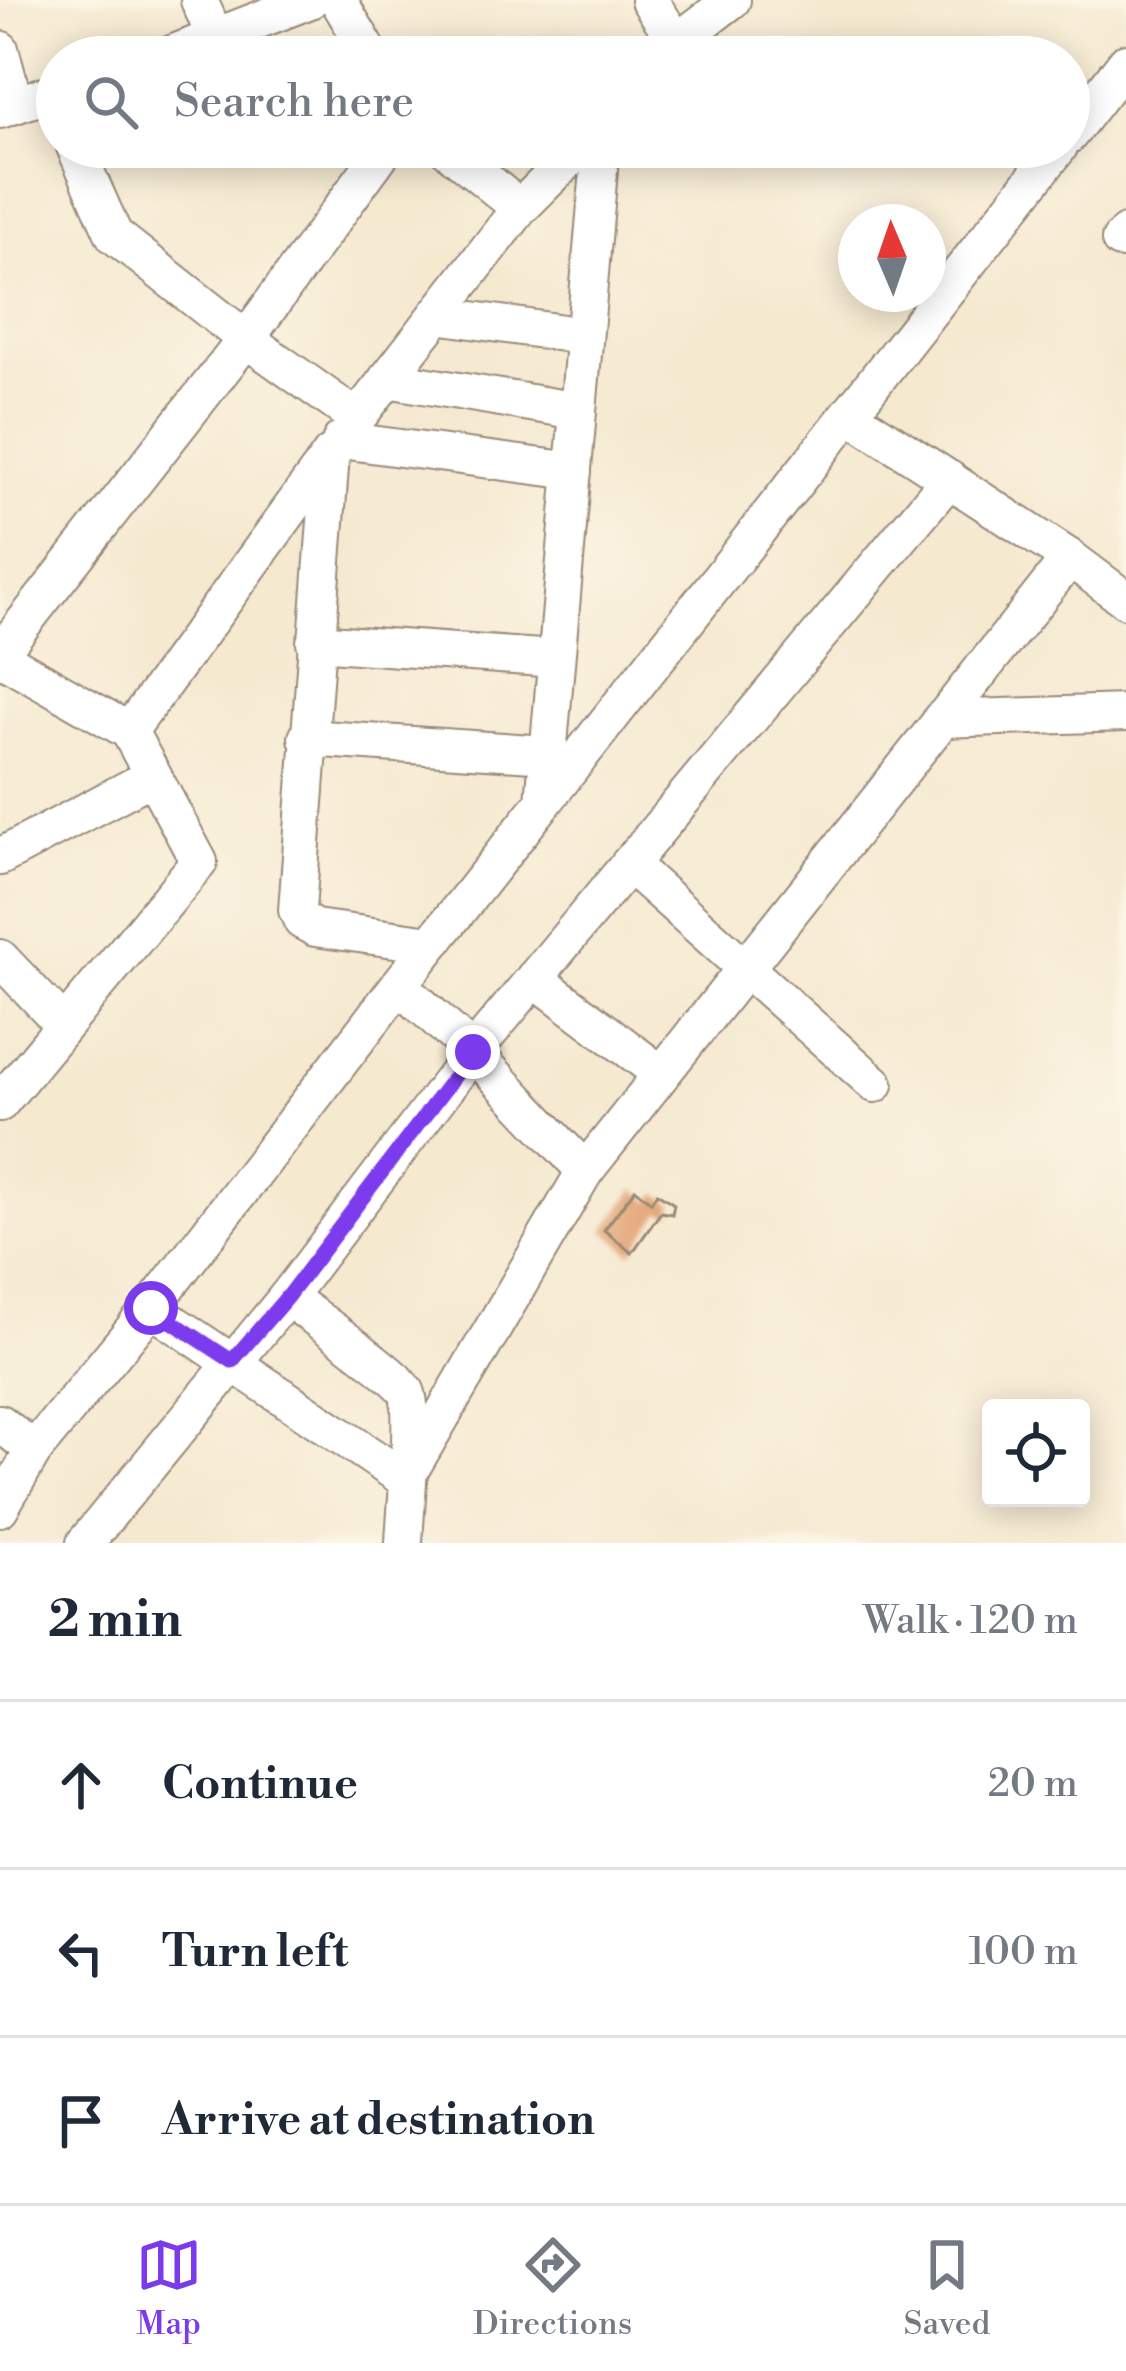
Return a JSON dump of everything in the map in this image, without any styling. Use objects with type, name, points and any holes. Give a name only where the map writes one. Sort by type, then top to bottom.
[{"type":"street","points":[[200,0],[215,36]]},
{"type":"street","points":[[218,36],[310,0]]},
{"type":"street","points":[[338,0],[359,36]]},
{"type":"street","points":[[649,0],[665,36]]},
{"type":"street","points":[[688,36],[732,0]]},
{"type":"street","points":[[0,49],[7,107]]},
{"type":"street","points":[[1090,108],[1126,62]]},
{"type":"street","points":[[84,168],[114,235],[246,339],[343,437],[573,471]]},
{"type":"street","points":[[0,1102],[200,862],[129,731],[0,655],[246,339],[371,168]]},
{"type":"street","points":[[471,168],[520,208]]},
{"type":"street","points":[[129,731],[387,379],[520,208],[560,168]]},
{"type":"street","points":[[544,802],[599,168]]},
{"type":"street","points":[[0,1508],[34,1450],[151,1308],[431,944],[1043,168]]},
{"type":"street","points":[[437,315],[584,336]]},
{"type":"street","points":[[387,379],[578,411]]},
{"type":"street","points":[[850,415],[1070,558],[1126,600]]},
{"type":"street","points":[[343,437],[315,642],[297,910],[302,921],[315,928],[431,944]]},
{"type":"street","points":[[85,1543],[287,1297],[473,1052],[949,479]]},
{"type":"street","points":[[405,1479],[585,1172],[1070,558]]},
{"type":"street","points":[[315,642],[556,659]]},
{"type":"street","points":[[941,719],[1126,713]]},
{"type":"street","points":[[307,738],[548,754]]},
{"type":"street","points":[[0,857],[153,776]]},
{"type":"street","points":[[629,864],[875,1084]]},
{"type":"street","points":[[0,958],[64,1025]]},
{"type":"street","points":[[534,978],[660,1073]]},
{"type":"street","points":[[399,985],[473,1052],[585,1172]]},
{"type":"street","points":[[287,1297],[406,1390],[412,1414],[404,1543]]},
{"type":"street","points":[[151,1308],[405,1479]]},
{"type":"street","points":[[0,1423],[34,1450]]},
{"type":"building","points":[[635,1189],[651,1202],[657,1193],[674,1204],[672,1214],[661,1212],[632,1253],[604,1230]]},
{"type":"route","points":[[151,1308],[232,1361],[287,1297],[473,1052]]}]
